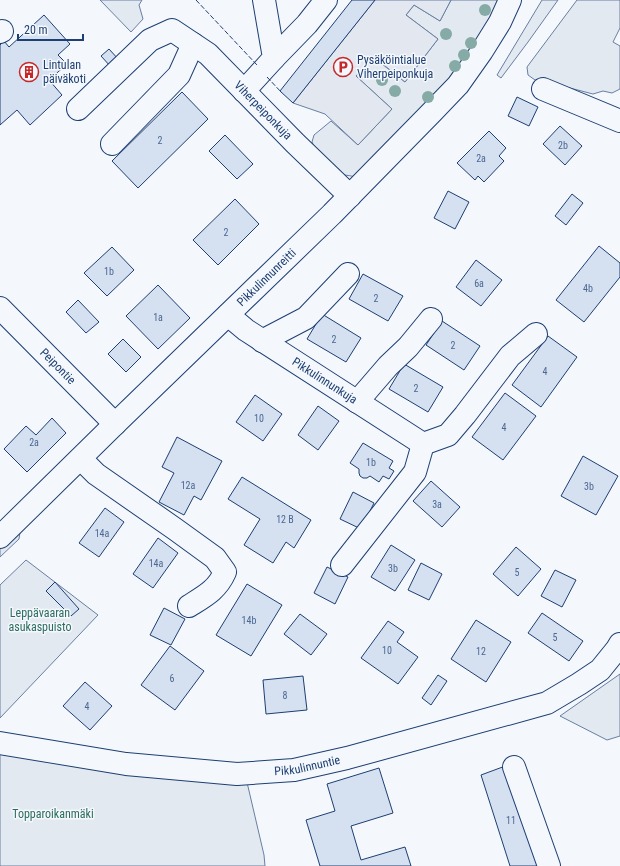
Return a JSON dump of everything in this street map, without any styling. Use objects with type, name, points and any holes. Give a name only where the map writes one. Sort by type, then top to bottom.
[{"type":"street","points":[[264,0],[274,58]]},
{"type":"street","points":[[244,91],[307,24],[326,0]]},
{"type":"street","name":"Pikkulinnunreitti","points":[[0,538],[350,196],[458,84],[482,51],[500,22],[510,0]]},
{"type":"street","name":"Viherpeiponkuja","points":[[78,110],[150,40],[172,30],[208,54],[295,144],[350,196]]},
{"type":"street","points":[[112,144],[179,75],[193,44]]},
{"type":"street","points":[[543,89],[620,121]]},
{"type":"street","points":[[262,341],[306,318],[348,274]]},
{"type":"street","name":"Peipontie","points":[[0,308],[115,424]]},
{"type":"street","name":"Pikkulinnunkuja","points":[[228,315],[262,341],[423,444]]},
{"type":"street","points":[[357,402],[388,366],[408,347],[431,319]]},
{"type":"street","points":[[342,565],[415,472],[423,444],[448,435],[510,356],[536,334]]},
{"type":"street","points":[[81,458],[96,474],[181,533],[215,558],[218,562],[225,572],[222,580],[211,592],[189,606]]},
{"type":"street","name":"Pikkulinnuntie","points":[[0,743],[126,764],[237,774],[294,770],[347,758],[547,703],[600,670],[620,644]]},
{"type":"street","points":[[514,767],[549,866]]},
{"type":"green space","points":[[100,0],[142,0],[139,5],[143,19],[131,32]]},
{"type":"green space","points":[[451,0],[499,0],[463,65],[357,177],[337,172],[316,151],[312,142],[314,135],[331,121],[358,145],[392,109],[356,76],[373,57],[405,82],[438,39],[406,15],[414,5],[440,21]]},
{"type":"green space","points":[[542,0],[558,0],[501,78],[497,75]]},
{"type":"green space","points":[[577,0],[620,0],[620,28],[613,42],[620,46],[620,89],[612,93],[603,91],[593,94],[535,80],[528,75],[527,67]]},
{"type":"green space","name":"Leppävaaran asukaspuisto","points":[[26,560],[98,615],[0,718],[0,585]]},
{"type":"green space","points":[[620,674],[620,736],[607,740],[560,716]]},
{"type":"green space","name":"Topparoikanmäki","points":[[0,752],[246,778],[264,855],[265,866],[0,866]]},
{"type":"shaded area","name":"Pysäköintialue Viherpeiponkuja","points":[[375,0],[451,0],[440,21],[414,5],[406,15],[438,39],[405,82],[374,57],[356,76],[392,109],[358,145],[325,114],[293,103]]},
{"type":"shaded area","points":[[21,526],[19,539],[0,557],[0,546]]},
{"type":"building","points":[[352,0],[375,0],[293,103],[280,91]]},
{"type":"building","name":"Lintulan päiväkoti","points":[[44,15],[70,44],[58,55],[67,64],[49,80],[62,95],[30,125],[17,110],[0,125],[0,45],[4,41],[9,47]]},
{"type":"building","points":[[109,49],[119,60],[111,67],[101,56]]},
{"type":"building","points":[[182,92],[208,119],[138,188],[112,161]]},
{"type":"building","points":[[517,97],[538,107],[529,126],[508,116]]},
{"type":"building","points":[[560,126],[582,146],[565,165],[543,144]]},
{"type":"building","points":[[489,131],[506,148],[499,156],[504,161],[484,182],[478,176],[475,180],[457,163]]},
{"type":"building","points":[[225,135],[253,164],[237,179],[209,151]]},
{"type":"building","points":[[448,191],[469,202],[455,229],[434,218]]},
{"type":"building","points":[[572,194],[583,203],[566,225],[555,216]]},
{"type":"building","points":[[235,199],[259,224],[218,265],[193,240]]},
{"type":"building","points":[[599,246],[620,263],[620,277],[584,322],[556,300]]},
{"type":"building","points":[[112,247],[134,270],[107,296],[84,273]]},
{"type":"building","points":[[476,260],[502,280],[481,306],[456,287]]},
{"type":"building","points":[[363,274],[403,296],[388,321],[349,299]]},
{"type":"building","points":[[158,285],[190,318],[158,349],[126,316]]},
{"type":"building","points":[[78,300],[99,322],[86,333],[66,312]]},
{"type":"building","points":[[322,314],[361,338],[346,362],[307,339]]},
{"type":"building","points":[[442,321],[480,346],[464,370],[426,345]]},
{"type":"building","points":[[548,336],[577,357],[541,407],[512,385]]},
{"type":"building","points":[[123,339],[141,357],[126,372],[108,354]]},
{"type":"building","points":[[404,364],[443,387],[428,412],[389,389]]},
{"type":"building","points":[[505,393],[536,416],[503,460],[472,437]]},
{"type":"building","points":[[255,395],[282,414],[263,441],[236,422]]},
{"type":"building","points":[[318,406],[339,421],[318,450],[298,435]]},
{"type":"building","points":[[52,418],[66,433],[27,472],[4,449],[26,426],[36,435]]},
{"type":"building","points":[[177,437],[222,461],[201,500],[194,496],[184,515],[159,502],[174,473],[162,467]]},
{"type":"building","points":[[363,443],[393,461],[389,468],[394,471],[389,479],[383,476],[379,482],[370,476],[363,478],[360,476],[359,469],[350,463]]},
{"type":"building","points":[[583,456],[618,476],[596,515],[561,496]]},
{"type":"building","points":[[242,477],[311,520],[294,548],[286,542],[273,563],[244,545],[260,519],[228,499]]},
{"type":"building","points":[[431,481],[460,507],[442,527],[413,501]]},
{"type":"building","points":[[353,492],[374,503],[361,529],[340,519]]},
{"type":"building","points":[[105,508],[124,522],[99,557],[79,543]]},
{"type":"building","points":[[158,538],[178,553],[153,588],[133,574]]},
{"type":"building","points":[[391,545],[415,560],[395,591],[371,577]]},
{"type":"building","points":[[516,547],[541,569],[518,596],[493,574]]},
{"type":"building","points":[[421,563],[442,574],[429,600],[408,590]]},
{"type":"building","points":[[327,567],[348,577],[335,604],[314,593]]},
{"type":"building","points":[[555,570],[576,580],[562,607],[541,596]]},
{"type":"building","points":[[55,582],[79,609],[71,616],[46,591]]},
{"type":"building","points":[[247,584],[282,605],[251,656],[216,635]]},
{"type":"building","points":[[164,608],[185,619],[171,645],[150,635]]},
{"type":"building","points":[[542,613],[583,641],[569,661],[528,633]]},
{"type":"building","points":[[300,614],[327,634],[311,655],[284,634]]},
{"type":"building","points":[[476,620],[511,642],[486,682],[451,659]]},
{"type":"building","points":[[388,621],[404,632],[397,642],[418,657],[398,684],[361,658]]},
{"type":"building","points":[[170,646],[204,671],[175,710],[141,685]]},
{"type":"building","points":[[438,675],[447,681],[431,705],[422,698]]},
{"type":"building","points":[[303,676],[307,710],[266,714],[263,680]]},
{"type":"building","points":[[85,682],[112,706],[90,730],[63,706]]},
{"type":"building","points":[[508,765],[542,866],[510,866],[481,775]]},
{"type":"building","points":[[379,768],[393,813],[351,826],[361,860],[405,847],[411,866],[320,866],[306,820],[335,811],[327,784]]},
{"type":"fence","points":[[196,0],[257,65]]},
{"type":"fence","points":[[267,77],[282,93]]},
{"type":"place","name":"Pysäköintialue Viherpeiponkuja","points":[[343,67]]},
{"type":"place","name":"Lintulan päiväkoti","points":[[29,72]]}]
